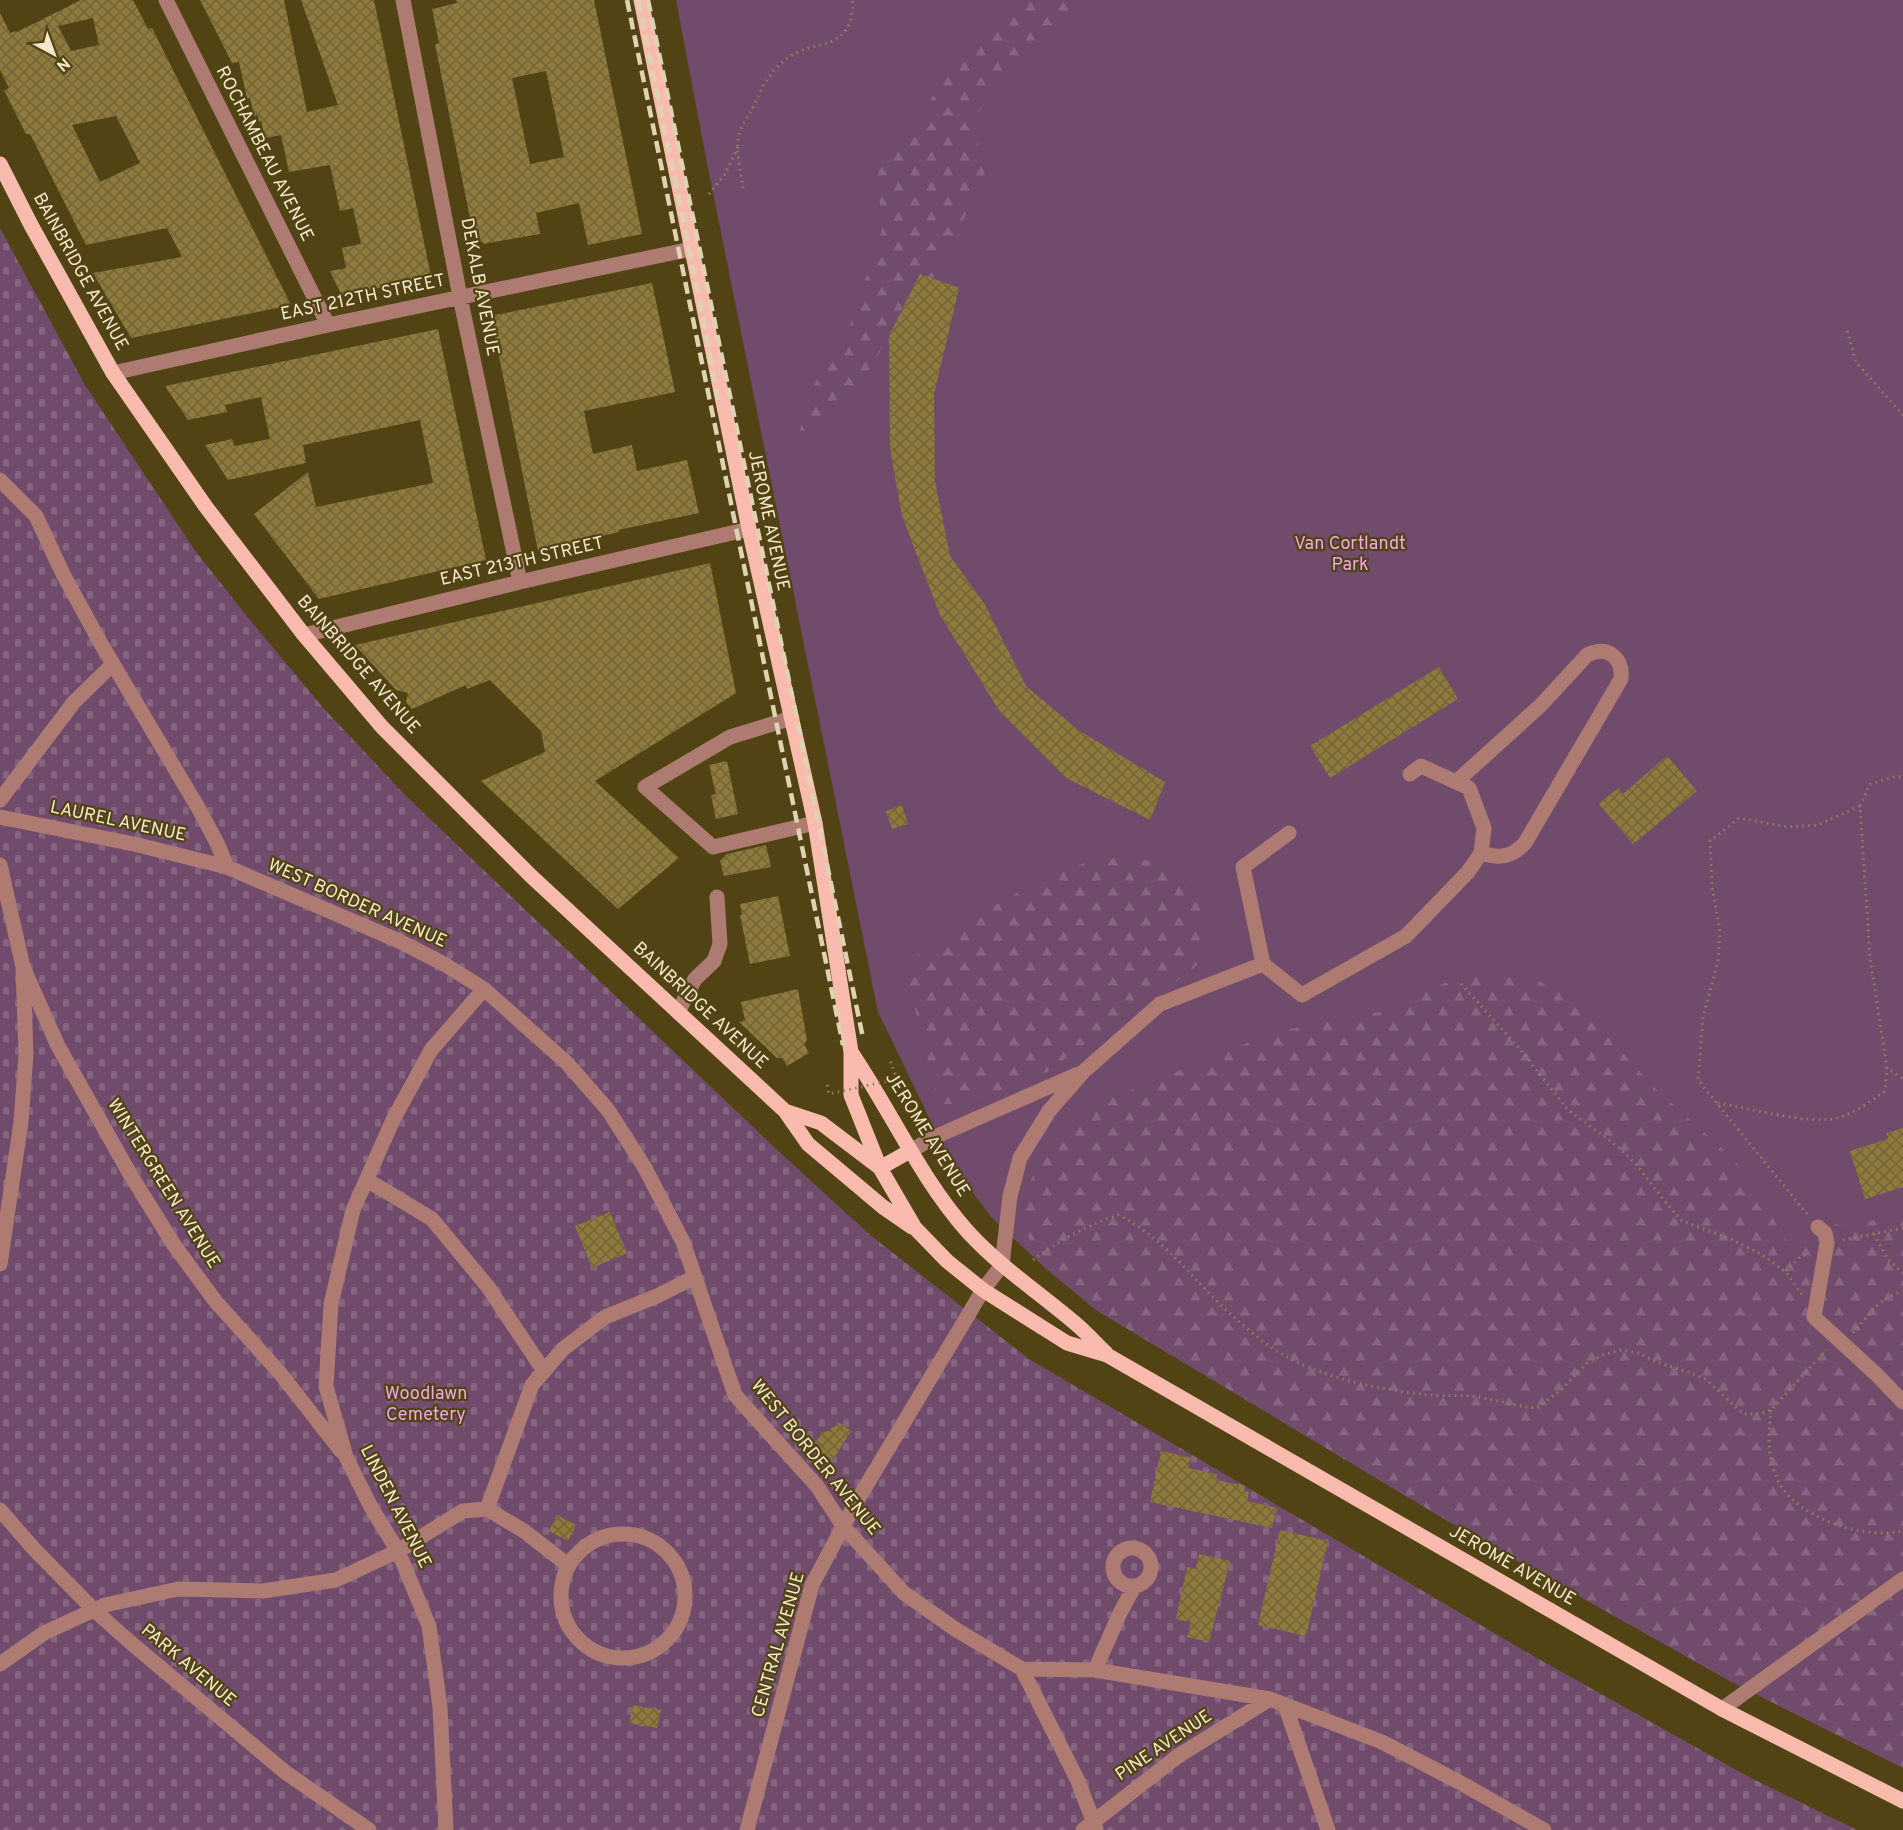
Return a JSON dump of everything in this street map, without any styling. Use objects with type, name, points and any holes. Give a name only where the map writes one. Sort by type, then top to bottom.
[{"type":"main road","name":"JEROME AVENUE","points":[[640,0],[749,529],[816,823],[851,1052],[851,1095],[880,1168],[915,1228],[947,1261],[983,1290],[1067,1343],[1107,1355],[1722,1709],[1903,1801]]},
{"type":"main road","name":"BAINBRIDGE AVENUE","points":[[0,164],[31,225],[114,373],[206,507],[254,572],[382,727],[531,876],[785,1111],[808,1144],[883,1207],[915,1228]]},
{"type":"main road","name":"JEROME AVENUE","points":[[851,1052],[943,1203],[970,1234],[1002,1264],[1078,1326],[1107,1355]]},
{"type":"main road","name":"BAINBRIDGE AVENUE","points":[[785,1111],[821,1123],[880,1168]]},
{"type":"main road","points":[[880,1168],[910,1151]]},
{"type":"street","name":"ROCHAMBEAU AVENUE","points":[[166,0],[328,325]]},
{"type":"street","name":"DEKALB AVENUE","points":[[402,0],[460,297],[520,582]]},
{"type":"street","name":"EAST 212TH STREET","points":[[114,373],[328,325],[691,249]]},
{"type":"street","points":[[0,480],[36,516],[63,574],[200,811],[227,867]]},
{"type":"street","name":"EAST 213TH STREET","points":[[304,635],[749,529]]},
{"type":"street","points":[[1456,782],[1533,713],[1587,655],[1595,651],[1602,651],[1617,659],[1622,670],[1621,679],[1525,843],[1512,855],[1491,856],[1481,853]]},
{"type":"street","points":[[0,800],[74,702],[113,664]]},
{"type":"street","points":[[792,718],[730,737],[645,787],[713,847],[816,823]]},
{"type":"street","points":[[1289,833],[1243,867],[1263,964],[1302,995],[1406,936],[1468,872],[1481,853],[1484,828],[1469,788],[1420,766],[1410,774]]},
{"type":"street","name":"LAUREL AVENUE","points":[[0,817],[134,844],[227,867]]},
{"type":"street","points":[[0,865],[23,967],[26,1054],[22,1110],[0,1264]]},
{"type":"street","name":"WEST BORDER AVENUE","points":[[227,867],[399,941],[444,964],[484,989],[567,1063],[608,1110],[645,1168],[683,1242],[735,1395],[817,1486],[843,1526],[904,1593],[955,1629],[1022,1668],[1095,1670],[1270,1699],[1382,1742],[1544,1830]]},
{"type":"street","points":[[678,1012],[695,979],[714,961],[720,944],[717,897]]},
{"type":"street","points":[[1002,1264],[1010,1196],[1020,1158],[1049,1111],[1083,1072],[1160,1004],[1263,964]]},
{"type":"street","name":"WINTERGREEN AVENUE","points":[[23,967],[58,1046],[130,1174],[174,1245],[216,1302],[280,1373],[346,1456]]},
{"type":"street","name":"LINDEN AVENUE","points":[[446,1830],[440,1707],[429,1626],[398,1551],[372,1509],[346,1456],[326,1386],[331,1304],[353,1210],[393,1120],[431,1050],[484,989]]},
{"type":"street","points":[[910,1151],[937,1136],[1083,1072]]},
{"type":"street","points":[[367,1180],[432,1219],[488,1287],[544,1371]]},
{"type":"street","points":[[1818,1227],[1825,1233],[1826,1247],[1814,1317],[1903,1402]]},
{"type":"street","name":"CENTRAL AVENUE","points":[[747,1830],[812,1585],[843,1526],[983,1290],[1002,1264]]},
{"type":"street","points":[[487,1509],[532,1385],[563,1349],[605,1317],[657,1296],[695,1277]]},
{"type":"street","points":[[0,1664],[44,1633],[105,1605],[178,1589],[263,1591],[336,1580],[398,1551],[463,1511],[487,1509],[524,1531],[568,1565]]},
{"type":"street","name":"PARK AVENUE","points":[[0,1510],[34,1549],[94,1610],[213,1714],[285,1772],[369,1830]]},
{"type":"street","points":[[622,1533],[644,1537],[667,1552],[682,1577],[685,1598],[681,1619],[669,1638],[652,1651],[638,1656],[616,1658],[595,1652],[577,1639],[565,1621],[560,1600],[568,1565],[582,1548],[601,1537],[622,1533]]},
{"type":"street","points":[[1722,1709],[1903,1579]]},
{"type":"street","points":[[1095,1670],[1134,1587]]},
{"type":"street","points":[[1022,1668],[1078,1781],[1091,1827]]},
{"type":"street","name":"PINE AVENUE","points":[[1091,1827],[1178,1756],[1270,1699]]},
{"type":"street","points":[[1285,1705],[1328,1830]]},
{"type":"path","points":[[743,189],[739,135],[774,69],[795,53],[836,40],[848,29],[853,0]]},
{"type":"path","points":[[709,194],[725,174],[739,145]]},
{"type":"path","points":[[1847,331],[1856,362],[1903,416]]},
{"type":"path","points":[[1716,1103],[1809,1120],[1836,1119],[1867,1105],[1885,1091],[1887,1068],[1870,958],[1860,806],[1870,784],[1894,777],[1903,777]]},
{"type":"path","points":[[1818,1227],[1698,1080],[1703,1017],[1718,961],[1719,931],[1712,887],[1710,841],[1739,818],[1788,827],[1818,825],[1860,806]]},
{"type":"path","points":[[1461,984],[1520,1049],[1568,1110],[1617,1146],[1635,1163],[1682,1221],[1731,1239],[1761,1254],[1786,1272],[1814,1317]]},
{"type":"path","points":[[828,1085],[829,1094],[897,1079],[890,1060]]},
{"type":"path","points":[[1887,1068],[1903,1079]]},
{"type":"path","points":[[1033,1260],[1102,1220],[1118,1215],[1134,1223],[1160,1245],[1225,1309],[1279,1353],[1343,1379],[1429,1395],[1471,1396],[1519,1407],[1537,1408],[1561,1390],[1587,1363],[1603,1355],[1622,1350],[1639,1353],[1656,1362],[1691,1373],[1705,1380],[1744,1414],[1760,1414],[1771,1410],[1837,1338]]},
{"type":"path","points":[[1786,1272],[1801,1256],[1873,1234],[1903,1228]]},
{"type":"path","points":[[1873,1234],[1887,1258],[1903,1273]]},
{"type":"path","points":[[1862,1324],[1880,1301],[1891,1294],[1903,1291]]},
{"type":"path","points":[[1771,1410],[1768,1435],[1771,1460],[1780,1484],[1794,1500],[1811,1513],[1850,1529],[1881,1534],[1903,1532]]},
{"type":"green space","name":"Van Cortlandt Park","points":[[676,0],[1903,0],[1903,1768],[1730,1681],[1471,1535],[1096,1310],[1043,1266],[993,1219],[952,1165],[878,1012]]},
{"type":"green space","points":[[1025,0],[1099,0],[1054,33],[972,118],[985,177],[934,277],[889,336],[846,409],[798,441],[806,398],[848,330],[882,230],[876,158],[917,121],[951,68],[1007,11]]},
{"type":"green space","name":"Woodlawn Cemetery","points":[[0,228],[85,385],[196,552],[325,710],[408,798],[776,1149],[870,1235],[1029,1359],[1530,1654],[1747,1776],[1857,1830],[0,1830]]},
{"type":"green space","points":[[1127,857],[1171,864],[1202,889],[1207,919],[1200,963],[1047,1072],[964,1104],[939,1104],[906,974],[916,957],[946,934],[1034,883],[1092,860]]},
{"type":"green space","points":[[1524,972],[1577,1004],[1656,1089],[1734,1159],[1789,1244],[1826,1222],[1848,1227],[1903,1212],[1903,1768],[1730,1681],[1471,1535],[1096,1310],[1043,1266],[1023,1227],[1027,1189],[1048,1141],[1083,1109],[1275,1032],[1390,1010],[1457,977]]},
{"type":"building","points":[[81,0],[133,0],[148,29],[152,28],[291,305],[131,338],[93,273],[182,257],[167,228],[86,245],[30,134],[26,134],[4,90],[9,88],[0,70],[0,13],[10,33],[17,32]],"holes":[[[93,18],[99,45],[71,51],[58,26]],[[116,116],[140,163],[100,182],[72,125]]]},
{"type":"building","points":[[200,0],[284,0],[307,112],[338,105],[301,0],[374,0],[431,276],[342,296],[330,271],[346,268],[342,248],[361,244],[353,208],[340,211],[330,165],[289,172],[281,135],[265,138],[261,121],[259,122],[258,115],[254,116],[250,98],[247,98],[239,62],[232,63]]},
{"type":"building","points":[[456,0],[594,0],[642,234],[588,245],[579,203],[536,213],[540,234],[483,244],[483,242],[475,243],[435,44],[439,43],[432,9],[457,3]],"holes":[[[546,71],[564,157],[530,164],[512,78]]]},
{"type":"building","points":[[920,274],[959,288],[934,394],[935,481],[950,556],[984,603],[1026,686],[1078,730],[1165,782],[1150,820],[1066,778],[1000,712],[940,615],[902,516],[890,448],[889,336]]},
{"type":"building","points":[[652,283],[675,392],[584,411],[593,454],[632,445],[637,471],[687,460],[699,513],[618,530],[619,532],[538,551],[491,316]]},
{"type":"building","points":[[438,329],[486,560],[319,599],[254,514],[308,472],[316,507],[433,483],[420,420],[303,445],[306,463],[228,480],[205,445],[232,439],[234,446],[270,439],[261,397],[225,405],[227,412],[188,420],[165,386]]},
{"type":"building","points":[[710,563],[736,693],[595,781],[679,858],[618,909],[481,781],[545,752],[541,731],[490,680],[467,689],[466,685],[412,709],[406,702],[408,693],[396,690],[355,645]]},
{"type":"building","points":[[1439,667],[1458,699],[1330,778],[1310,746]]},
{"type":"building","points":[[1667,756],[1697,791],[1633,844],[1599,804],[1618,788],[1623,794]]},
{"type":"building","points":[[727,761],[738,814],[716,819],[711,795],[716,794],[709,765]]},
{"type":"building","points":[[902,805],[908,824],[892,829],[886,811]]},
{"type":"building","points":[[766,845],[771,867],[724,876],[720,861],[727,854]]},
{"type":"building","points":[[778,896],[790,956],[750,964],[740,915],[742,914],[740,904]]},
{"type":"building","points":[[798,989],[807,1041],[804,1044],[809,1053],[787,1066],[782,1058],[777,1058],[739,1022],[745,1020],[741,1002]]},
{"type":"building","points":[[1903,1128],[1903,1187],[1865,1199],[1850,1151],[1888,1139],[1886,1133]]},
{"type":"building","points":[[610,1212],[627,1253],[592,1268],[575,1226]]},
{"type":"building","points":[[838,1422],[851,1431],[833,1460],[817,1451],[820,1446],[815,1442],[822,1432],[830,1431]]},
{"type":"building","points":[[1161,1451],[1191,1458],[1188,1468],[1217,1474],[1216,1480],[1245,1486],[1244,1491],[1249,1492],[1247,1501],[1277,1508],[1272,1528],[1150,1502]]},
{"type":"building","points":[[557,1515],[576,1525],[568,1541],[549,1531]]},
{"type":"building","points":[[1280,1530],[1328,1541],[1306,1636],[1258,1625]]},
{"type":"building","points":[[1199,1554],[1230,1561],[1209,1642],[1187,1637],[1191,1622],[1176,1619],[1187,1567],[1196,1569]]},
{"type":"building","points":[[633,1705],[661,1710],[657,1728],[629,1723]]},
{"type":"railway","points":[[627,0],[843,1045]]},
{"type":"railway","points":[[638,0],[719,406]]},
{"type":"railway","points":[[648,0],[863,1038]]}]
